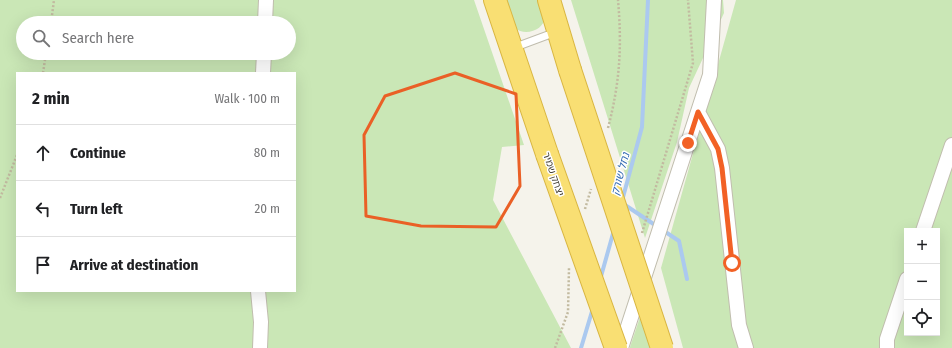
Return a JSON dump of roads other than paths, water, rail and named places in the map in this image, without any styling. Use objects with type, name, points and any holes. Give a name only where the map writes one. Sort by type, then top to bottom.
[{"type":"highway","name":"יצחק שמיר","points":[[495,0],[547,154],[616,348]]},
{"type":"highway","points":[[549,0],[570,70],[662,348]]},
{"type":"street","points":[[265,16],[266,0]]},
{"type":"street","points":[[621,348],[710,75],[714,0]]},
{"type":"street","points":[[263,72],[264,60]]},
{"type":"street","points":[[698,112],[718,149],[722,168],[739,325],[746,348]]},
{"type":"street","points":[[924,228],[952,145]]},
{"type":"street","points":[[887,348],[887,340],[904,288]]},
{"type":"street","points":[[258,292],[261,322],[260,348]]},
{"type":"lane","points":[[512,49],[558,31]]},
{"type":"waterway","name":"נחל שורק","points":[[622,201],[642,127],[648,0]]},
{"type":"waterway","points":[[622,203],[679,241],[687,279]]},
{"type":"waterway","name":"נחל שורק","points":[[600,280],[614,230]]},
{"type":"waterway","name":"נחל שורק","points":[[581,348],[593,308]]}]
